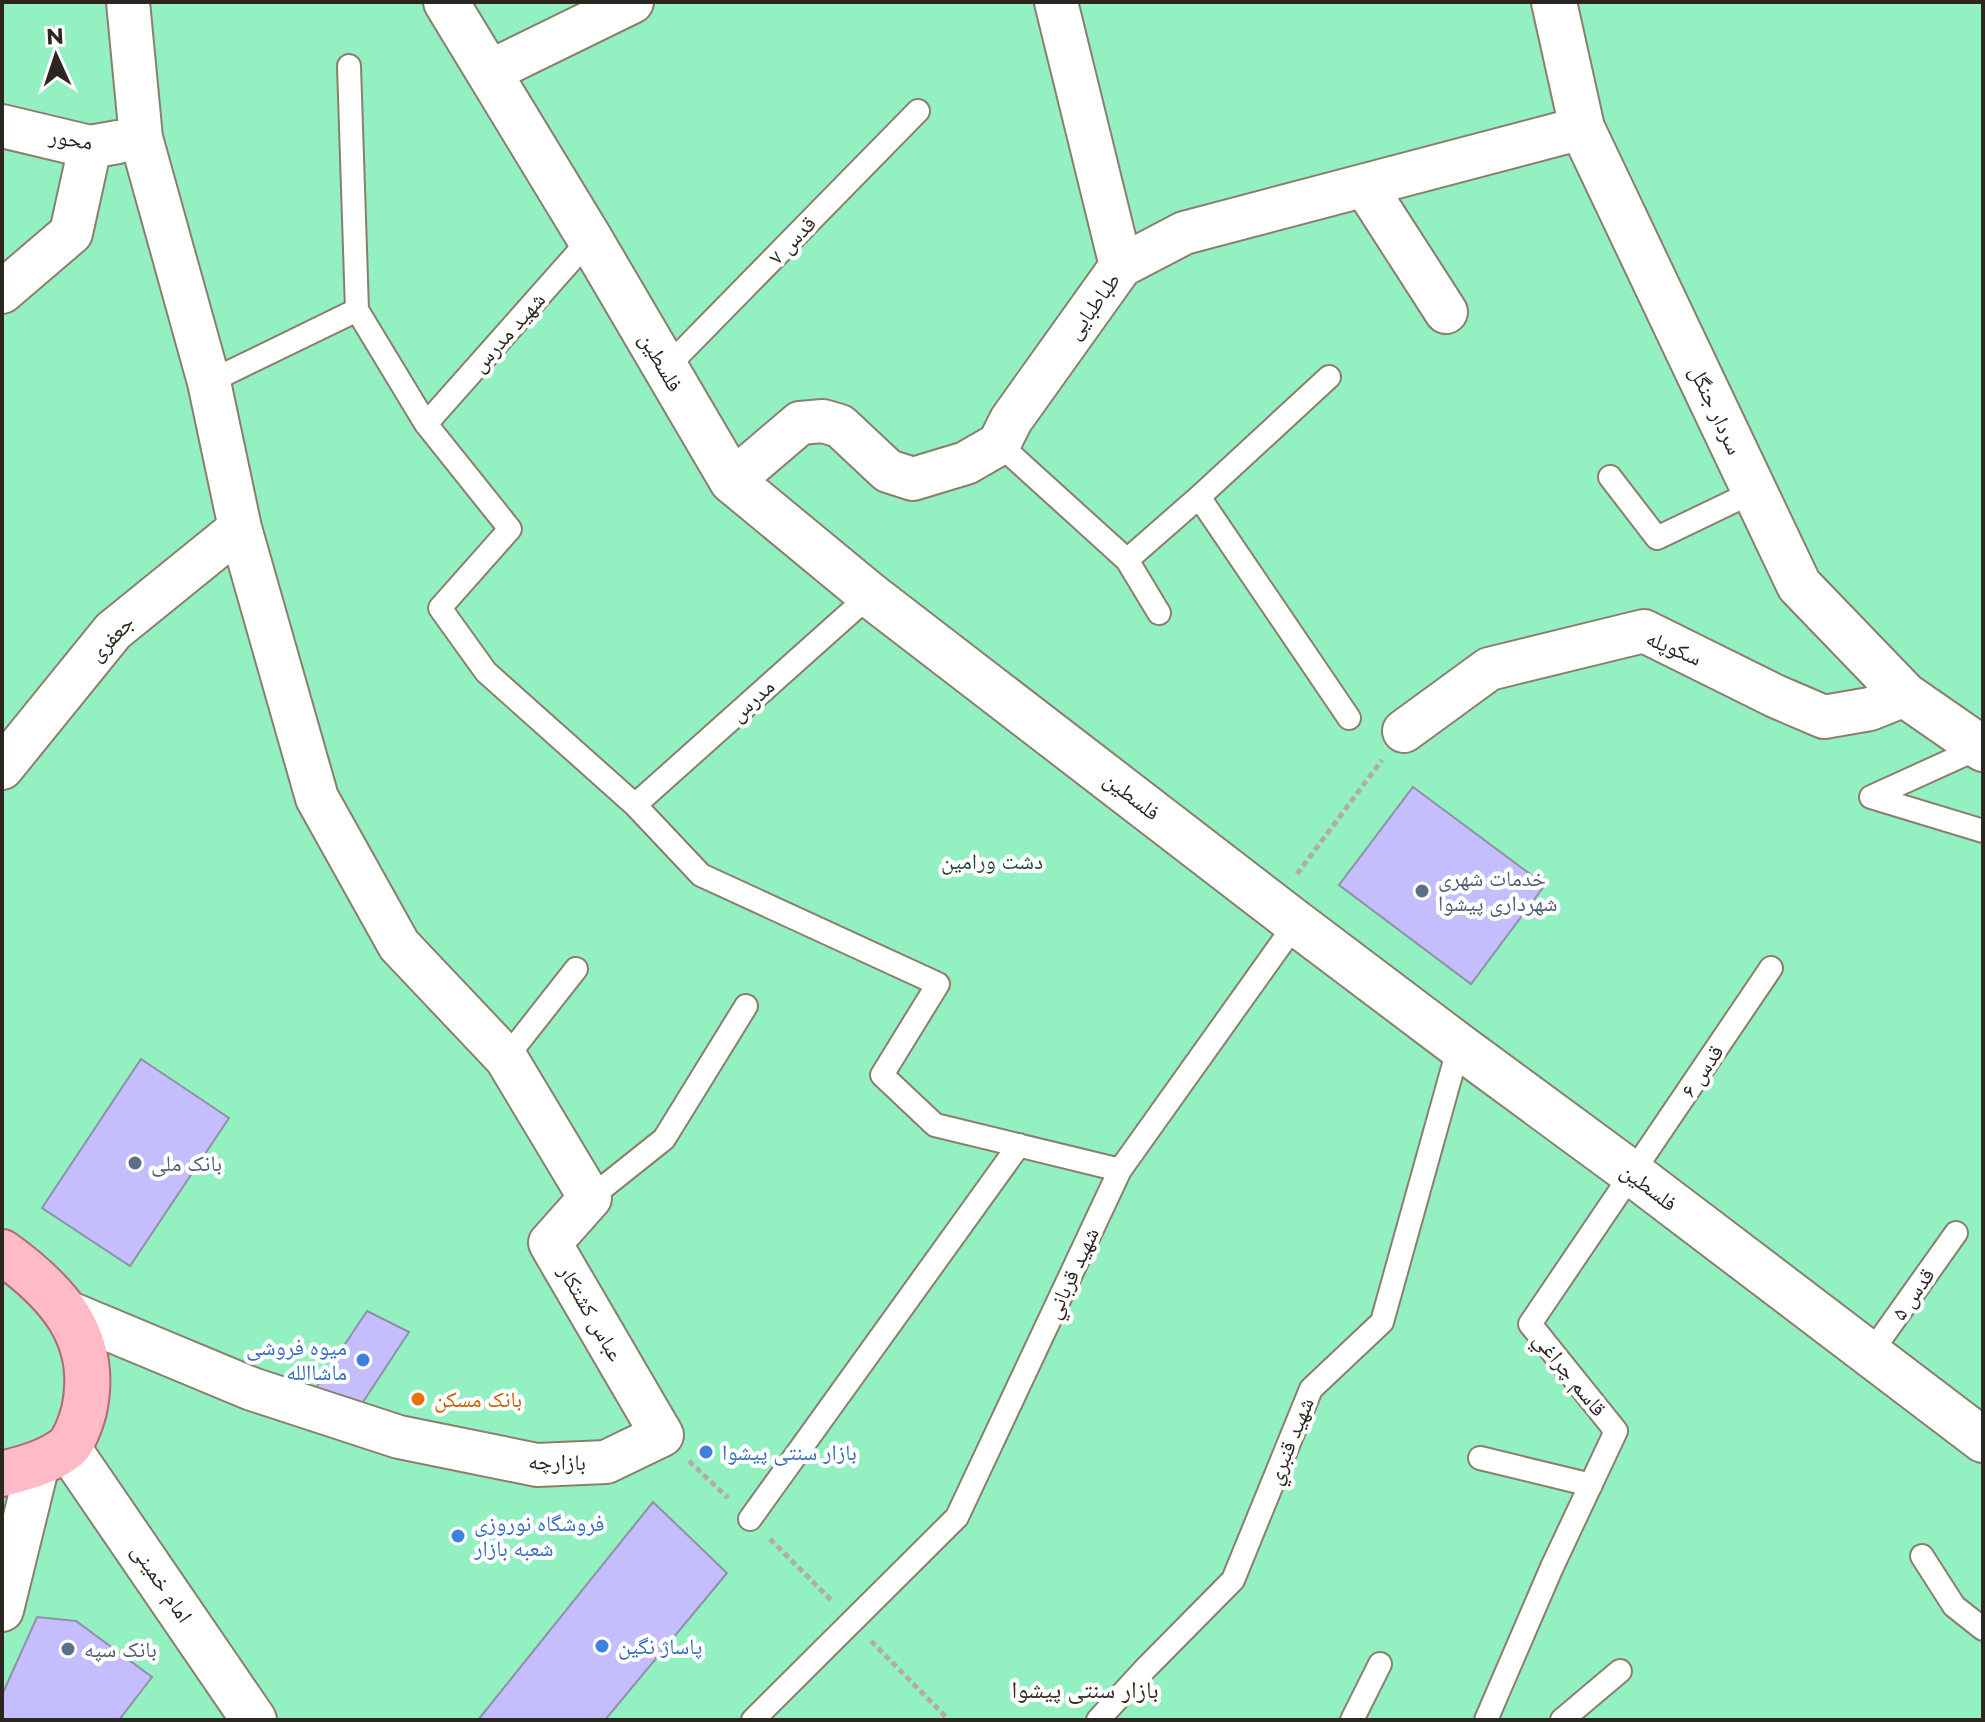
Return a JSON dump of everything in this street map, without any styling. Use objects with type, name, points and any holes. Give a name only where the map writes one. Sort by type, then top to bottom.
[{"type":"main road","name":"فلسطین","points":[[446,2],[732,481],[870,595],[1294,902],[1459,1046],[1983,1440]]},
{"type":"main road","name":"سردار جنگل","points":[[1554,2],[1582,128],[1799,585],[1905,695],[1982,748]]},
{"type":"main road","points":[[2,1252],[31,1273],[67,1312],[84,1349],[88,1386],[83,1416],[36,1462]]},
{"type":"main road","name":"امام خمینی","points":[[36,1462],[254,1720]]},
{"type":"street","points":[[128,2],[141,138],[209,382],[240,528],[317,798],[399,945],[506,1058],[590,1198]]},
{"type":"street","points":[[489,72],[632,2]]},
{"type":"street","points":[[1056,2],[1121,266]]},
{"type":"street","name":"محور","points":[[2,126],[90,147],[141,138]]},
{"type":"street","name":"طباطبایی","points":[[999,444],[1011,420],[1121,266],[1184,233],[1582,128]]},
{"type":"street","points":[[2,292],[71,233],[90,147]]},
{"type":"street","points":[[1365,186],[1446,312]]},
{"type":"street","points":[[732,481],[800,423],[823,421],[840,426],[888,471],[913,479],[966,463],[999,444]]},
{"type":"street","name":"جعفری","points":[[2,768],[113,631],[240,528]]},
{"type":"street","name":"سکوپله","points":[[1404,731],[1489,669],[1644,631],[1824,717],[1870,709],[1905,695]]},
{"type":"street","name":"عباس كشتكار","points":[[590,1198],[550,1243],[662,1435]]},
{"type":"street","name":"بازارچه","points":[[67,1312],[252,1389],[399,1437],[537,1465],[606,1462],[662,1435]]},
{"type":"street","points":[[2,1610],[36,1462]]},
{"type":"lane","points":[[349,66],[357,310],[426,424],[510,529],[440,608],[486,672],[635,805],[701,875],[938,984],[882,1075],[935,1125],[1120,1170]]},
{"type":"lane","name":"قدس ۷","points":[[665,369],[918,111]]},
{"type":"lane","name":"شهيد مدرس","points":[[426,424],[590,239]]},
{"type":"lane","points":[[209,382],[357,310]]},
{"type":"lane","points":[[1127,560],[1329,377]]},
{"type":"lane","points":[[999,444],[1127,560],[1159,613]]},
{"type":"lane","points":[[1610,477],[1657,538],[1755,491]]},
{"type":"lane","points":[[1199,497],[1349,718]]},
{"type":"lane","name":"مدرس","points":[[635,805],[870,595]]},
{"type":"lane","points":[[1982,748],[1871,797],[1983,831]]},
{"type":"lane","name":"شهيد قرباني","points":[[753,1720],[957,1517],[1120,1170],[1294,902]]},
{"type":"lane","name":"قدس ۶","points":[[1633,1174],[1771,968]]},
{"type":"lane","points":[[506,1058],[576,969]]},
{"type":"lane","points":[[590,1198],[664,1139],[746,1006]]},
{"type":"lane","name":"شهيد قنبري","points":[[1098,1720],[1233,1580],[1311,1389],[1382,1322],[1459,1046]]},
{"type":"lane","points":[[750,1519],[1019,1145]]},
{"type":"lane","name":"قاسم چراغي","points":[[1486,1720],[1552,1567],[1616,1431],[1530,1324],[1633,1174]]},
{"type":"lane","name":"قدس ۵","points":[[1870,1354],[1956,1233]]},
{"type":"lane","points":[[1480,1458],[1591,1485]]},
{"type":"lane","points":[[1922,1556],[1954,1606],[1983,1629]]},
{"type":"lane","points":[[1352,1720],[1380,1664]]},
{"type":"lane","points":[[1562,1720],[1620,1671]]},
{"type":"path","points":[[1294,902],[1404,731]]},
{"type":"path","points":[[662,1435],[750,1519],[949,1720]]},
{"type":"green space","name":"دشت ورامین","points":[[2,2],[1983,2],[1983,1720],[2,1720]]},
{"type":"building","points":[[1413,787],[1545,885],[1471,984],[1339,885]]},
{"type":"building","name":"بانک ملی","points":[[141,1059],[229,1118],[130,1266],[42,1208]]},
{"type":"building","name":"میوه فروشی ماشاالله","points":[[367,1311],[409,1332],[361,1405],[316,1388]]},
{"type":"building","name":"پاساژ نگین","points":[[653,1502],[727,1573],[605,1720],[478,1720]]},
{"type":"building","name":"بانک سپه","points":[[37,1617],[76,1621],[152,1677],[119,1720],[2,1720],[2,1695]]},
{"type":"place","name":"خدمات شهری شهرداری پیشوا","points":[[1422,891]]},
{"type":"place","name":"بانک ملی","points":[[135,1163]]},
{"type":"place","name":"میوه فروشی ماشاالله","points":[[363,1360]]},
{"type":"place","name":"بانک مسکن","points":[[418,1399]]},
{"type":"place","name":"بازار سنتی پیشوا","points":[[706,1452]]},
{"type":"place","name":"فروشگاه نوروزی شعبه بازار","points":[[458,1536]]},
{"type":"place","name":"پاساژ نگین","points":[[602,1646]]},
{"type":"place","name":"بانک سپه","points":[[68,1649]]},
{"type":"district","name":"بازار سنتی پیشوا","points":[[1085,1689]]}]
